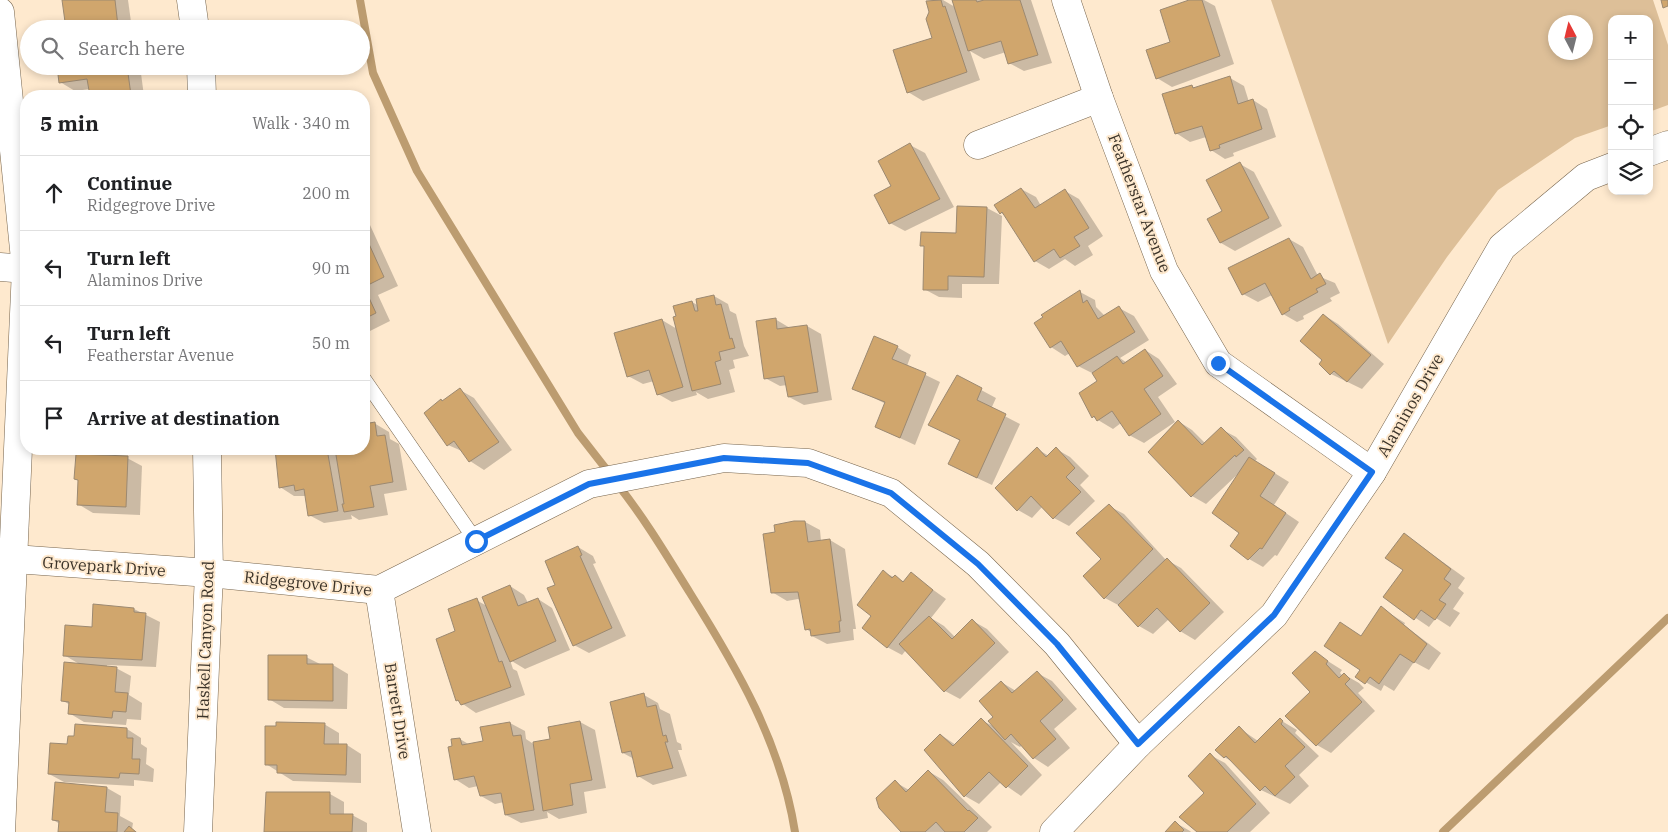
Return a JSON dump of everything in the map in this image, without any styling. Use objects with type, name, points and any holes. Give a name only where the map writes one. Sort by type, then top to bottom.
[{"type":"street","points":[[191,0],[194,20]]},
{"type":"street","name":"Featherstar Avenue","points":[[1066,0],[1099,98],[1164,271],[1218,363],[1372,472]]},
{"type":"street","points":[[0,12],[20,210]]},
{"type":"street","points":[[201,75],[202,90]]},
{"type":"street","points":[[978,145],[1099,98]]},
{"type":"street","points":[[1653,151],[1668,145]]},
{"type":"street","name":"Alaminos Drive","points":[[1054,832],[1138,744],[1274,615],[1372,472],[1502,247],[1586,177],[1608,169]]},
{"type":"street","points":[[0,267],[20,269]]},
{"type":"street","points":[[1,832],[6,559],[20,356]]},
{"type":"street","name":"Haskell Canyon Road","points":[[198,832],[209,573],[207,455]]},
{"type":"street","name":"Ridgegrove Drive","points":[[209,573],[379,590],[589,484],[724,458],[808,463],[891,493],[978,564],[1057,644],[1138,744]]},
{"type":"street","name":"Grovepark Drive","points":[[6,559],[209,573]]},
{"type":"street","name":"Barrett Drive","points":[[379,590],[416,832]]},
{"type":"lane","points":[[370,388],[476,541]]},
{"type":"shaded area","points":[[1271,0],[1653,0],[1668,45],[1668,105],[1653,111],[1653,15],[1608,15],[1608,126],[1575,138],[1498,190],[1447,257],[1388,344]]},
{"type":"building","points":[[62,0],[115,0],[117,20],[65,20]]},
{"type":"building","points":[[941,0],[943,7],[945,6],[967,72],[907,93],[893,50],[932,38],[926,19],[929,12],[926,1]]},
{"type":"building","points":[[952,0],[976,0],[977,2],[984,0],[1020,0],[1038,55],[1008,64],[1001,41],[968,51]]},
{"type":"building","points":[[1189,0],[1202,0],[1220,56],[1156,79],[1146,50],[1170,42],[1160,10]]},
{"type":"building","points":[[1661,0],[1668,0],[1668,6],[1663,8]]},
{"type":"building","points":[[58,75],[128,75],[130,90],[89,90],[87,79],[59,83]]},
{"type":"building","points":[[1230,76],[1238,104],[1253,99],[1262,129],[1219,145],[1220,148],[1210,151],[1202,126],[1175,134],[1162,94],[1192,85],[1193,88]]},
{"type":"building","points":[[910,143],[940,199],[889,224],[874,195],[891,186],[878,161]]},
{"type":"building","points":[[1240,162],[1269,218],[1220,243],[1207,219],[1222,211],[1206,180]]},
{"type":"building","points":[[1021,188],[1035,208],[1065,189],[1089,228],[1074,237],[1080,246],[1060,258],[1054,249],[1034,262],[1002,212],[1000,214],[994,205]]},
{"type":"building","points":[[957,206],[987,207],[984,277],[948,276],[948,290],[923,290],[924,246],[920,246],[921,232],[956,233]]},
{"type":"building","points":[[1289,238],[1311,279],[1320,273],[1326,284],[1316,289],[1318,292],[1289,308],[1290,310],[1282,315],[1265,283],[1242,295],[1228,268]]},
{"type":"building","points":[[370,246],[384,277],[370,284]]},
{"type":"building","points":[[1080,290],[1083,303],[1087,300],[1098,319],[1119,306],[1135,332],[1077,367],[1061,341],[1050,348],[1034,323],[1043,317],[1041,315]]},
{"type":"building","points":[[714,295],[716,305],[721,304],[730,339],[732,338],[735,348],[719,352],[721,360],[715,362],[721,384],[692,391],[673,317],[676,316],[673,306],[692,301],[695,311],[698,311],[696,299]]},
{"type":"building","points":[[370,300],[376,313],[370,316]]},
{"type":"building","points":[[1323,314],[1371,355],[1347,382],[1334,371],[1330,375],[1319,364],[1322,360],[1300,341]]},
{"type":"building","points":[[776,318],[777,329],[807,325],[818,392],[788,397],[784,376],[764,379],[756,321]]},
{"type":"building","points":[[662,319],[683,387],[657,395],[649,370],[627,377],[614,333]]},
{"type":"building","points":[[874,336],[898,346],[892,359],[926,373],[900,438],[875,427],[885,402],[852,389]]},
{"type":"building","points":[[1145,349],[1163,376],[1144,389],[1161,414],[1129,436],[1112,411],[1097,421],[1094,416],[1092,418],[1079,393],[1097,381],[1092,373],[1117,356],[1123,364]]},
{"type":"building","points":[[957,375],[982,388],[977,400],[1006,414],[977,478],[948,464],[960,440],[928,425]]},
{"type":"building","points":[[460,388],[499,442],[469,462],[454,441],[447,446],[424,413],[441,399],[442,401]]},
{"type":"building","points":[[1178,420],[1202,445],[1221,427],[1244,450],[1236,457],[1235,455],[1191,497],[1148,452]]},
{"type":"building","points":[[375,422],[377,436],[385,435],[393,482],[370,486],[374,507],[344,512],[336,455],[370,455],[370,423]]},
{"type":"building","points":[[1037,447],[1046,457],[1056,447],[1075,468],[1066,477],[1081,492],[1053,519],[1031,496],[1017,511],[995,488]]},
{"type":"building","points":[[76,455],[128,456],[126,507],[77,505],[78,480],[74,479]]},
{"type":"building","points":[[276,455],[328,455],[338,511],[308,516],[304,489],[295,491],[294,485],[279,488]]},
{"type":"building","points":[[1249,457],[1275,473],[1260,496],[1286,513],[1262,549],[1260,548],[1248,560],[1230,546],[1239,533],[1212,513]]},
{"type":"building","points":[[1109,504],[1153,549],[1104,599],[1083,576],[1101,559],[1076,533]]},
{"type":"building","points":[[805,521],[808,542],[830,539],[841,621],[839,621],[840,632],[811,636],[810,629],[805,630],[798,592],[771,593],[763,534],[775,532],[774,525]]},
{"type":"building","points":[[1404,533],[1451,569],[1444,579],[1451,584],[1439,600],[1446,604],[1435,620],[1421,610],[1414,620],[1383,597],[1403,570],[1385,558]]},
{"type":"building","points":[[578,546],[582,555],[580,556],[612,628],[573,646],[547,588],[555,585],[545,561]]},
{"type":"building","points":[[1167,558],[1210,603],[1180,632],[1157,608],[1138,627],[1118,605]]},
{"type":"building","points":[[883,570],[892,578],[895,575],[903,582],[911,572],[933,590],[887,648],[862,628],[871,616],[857,605]]},
{"type":"building","points":[[510,585],[518,606],[538,598],[556,641],[510,662],[482,597]]},
{"type":"building","points":[[477,598],[499,662],[502,661],[511,687],[461,705],[458,700],[456,701],[436,639],[455,631],[448,609]]},
{"type":"building","points":[[93,604],[134,608],[134,612],[146,613],[142,660],[63,656],[65,625],[92,627]]},
{"type":"building","points":[[1381,606],[1427,644],[1414,663],[1400,654],[1379,684],[1370,677],[1365,684],[1355,677],[1360,670],[1324,646],[1340,622],[1361,636]]},
{"type":"building","points":[[929,616],[952,639],[972,619],[995,643],[944,692],[899,644]]},
{"type":"building","points":[[1315,651],[1328,661],[1326,664],[1339,678],[1344,673],[1350,679],[1345,684],[1362,702],[1316,746],[1285,716],[1310,692],[1292,673]]},
{"type":"building","points":[[268,655],[307,655],[307,664],[333,664],[333,701],[268,700]]},
{"type":"building","points":[[64,662],[117,667],[115,692],[128,693],[126,712],[113,711],[112,718],[68,714],[69,702],[61,701]]},
{"type":"building","points":[[1037,671],[1063,700],[1040,721],[1056,739],[1033,759],[1011,734],[1005,740],[988,721],[993,717],[979,701],[1001,681],[1012,693]]},
{"type":"building","points":[[644,693],[647,707],[656,705],[663,736],[666,735],[668,742],[665,742],[673,768],[637,777],[631,751],[622,753],[610,702]]},
{"type":"building","points":[[981,718],[1028,766],[1006,788],[989,772],[964,797],[924,750],[940,734],[953,746]]},
{"type":"building","points":[[1280,718],[1283,721],[1281,724],[1305,747],[1285,766],[1295,777],[1275,796],[1265,786],[1260,791],[1226,756],[1224,758],[1215,750],[1239,726],[1255,743]]},
{"type":"building","points":[[580,721],[592,780],[570,784],[573,805],[543,811],[533,742],[550,739],[548,727]]},
{"type":"building","points":[[276,722],[325,723],[324,744],[347,744],[346,775],[277,773],[277,765],[265,765],[265,726],[276,726]]},
{"type":"building","points":[[510,722],[513,736],[521,735],[534,810],[505,815],[501,793],[480,796],[474,776],[454,780],[448,747],[452,746],[451,739],[460,738],[462,745],[483,741],[480,727]]},
{"type":"building","points":[[75,724],[127,728],[127,738],[133,738],[132,759],[140,759],[139,774],[120,773],[119,778],[48,774],[50,743],[67,744],[68,736],[74,736]]},
{"type":"building","points":[[1210,753],[1256,804],[1227,832],[1197,832],[1179,817],[1204,793],[1188,776]]},
{"type":"building","points":[[928,770],[968,811],[978,818],[964,832],[945,832],[936,822],[925,832],[901,832],[879,808],[876,798],[895,780],[906,792]]},
{"type":"building","points":[[55,782],[107,787],[105,812],[118,813],[117,832],[58,832],[59,821],[52,820]]},
{"type":"building","points":[[266,792],[330,792],[330,814],[353,814],[352,832],[264,832]]},
{"type":"building","points":[[1175,821],[1184,830],[1182,832],[1165,832]]},
{"type":"building","points":[[129,826],[136,832],[124,832]]},
{"type":"waterway","points":[[360,0],[364,20]]},
{"type":"waterway","points":[[370,56],[373,73],[417,171],[578,433],[610,474]]},
{"type":"waterway","points":[[618,485],[664,552],[707,621],[755,707],[779,768],[795,832]]},
{"type":"waterway","points":[[1443,832],[1668,618]]},
{"type":"route","points":[[476,541],[589,484],[724,458],[808,463],[891,493],[978,564],[1057,644],[1138,744],[1274,615],[1372,472],[1218,363]]}]
